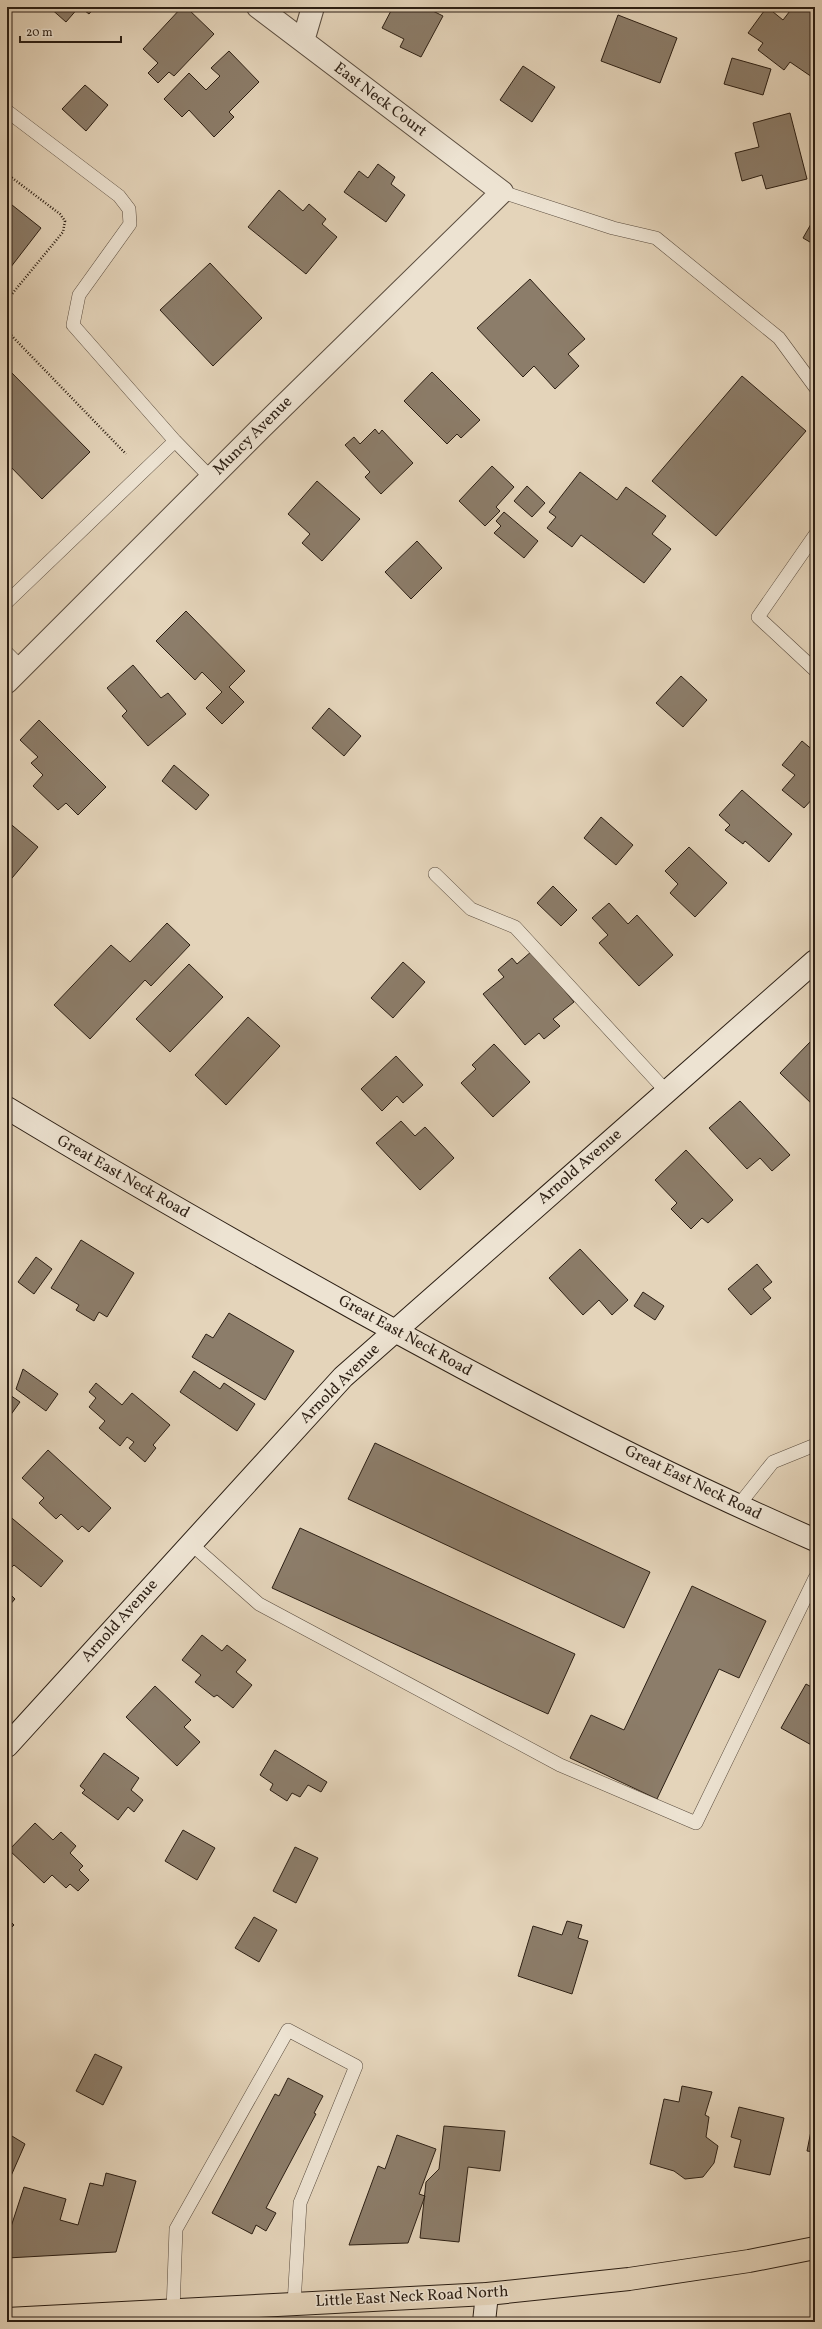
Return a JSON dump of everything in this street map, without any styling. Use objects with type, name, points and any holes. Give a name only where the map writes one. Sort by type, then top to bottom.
[{"type":"main road","name":"Little East Neck Road North","points":[[7,2319],[487,2294],[629,2279],[749,2261],[815,2248]]},
{"type":"street","name":"East Neck Court","points":[[258,7],[502,192]]},
{"type":"street","points":[[303,42],[313,7]]},
{"type":"street","name":"Muncy Avenue","points":[[12,667],[211,478],[502,192]]},
{"type":"street","name":"Arnold Avenue","points":[[7,1746],[190,1543],[342,1378],[815,961]]},
{"type":"street","name":"Great East Neck Road","points":[[7,1108],[98,1164],[481,1378],[738,1506],[815,1540]]},
{"type":"street","points":[[484,2322],[487,2294]]},
{"type":"lane","points":[[7,111],[118,196],[129,209],[130,224],[79,295],[73,325],[175,441],[211,478]]},
{"type":"lane","points":[[502,192],[612,228],[656,238],[779,338],[815,387]]},
{"type":"lane","points":[[7,602],[175,441]]},
{"type":"lane","points":[[815,535],[758,617],[815,670]]},
{"type":"lane","points":[[435,874],[471,909],[516,927],[666,1091]]},
{"type":"lane","points":[[738,1506],[773,1462],[815,1445]]},
{"type":"lane","points":[[190,1543],[259,1604],[560,1765],[696,1823],[815,1578]]},
{"type":"lane","points":[[173,2311],[176,2229],[288,2030],[356,2066],[300,2203],[294,2304]]},
{"type":"path","points":[[7,174],[60,214],[65,221],[62,232],[7,300]]},
{"type":"path","points":[[7,331],[143,471]]},
{"type":"building","points":[[49,7],[79,7],[66,22]]},
{"type":"building","points":[[80,7],[95,7],[89,14]]},
{"type":"building","points":[[182,7],[186,7],[214,34],[174,76],[169,72],[158,83],[148,73],[158,63],[143,49]]},
{"type":"building","points":[[393,7],[425,7],[443,16],[421,57],[400,47],[404,39],[382,28]]},
{"type":"building","points":[[767,7],[783,20],[793,7],[812,7],[815,9],[815,73],[812,77],[790,62],[784,70],[758,50],[763,43],[748,33]]},
{"type":"building","points":[[618,15],[677,38],[660,83],[601,61]]},
{"type":"building","points":[[229,51],[259,82],[229,112],[234,117],[214,137],[189,110],[182,117],[164,99],[189,73],[206,90],[220,76],[211,68]]},
{"type":"building","points":[[732,58],[771,69],[763,95],[724,84]]},
{"type":"building","points":[[523,66],[555,87],[532,122],[500,100]]},
{"type":"building","points":[[85,85],[108,105],[86,131],[62,109]]},
{"type":"building","points":[[790,113],[807,179],[766,189],[762,175],[742,181],[735,153],[759,147],[753,123]]},
{"type":"building","points":[[378,164],[395,177],[391,184],[405,195],[386,222],[344,192],[359,171],[368,178]]},
{"type":"building","points":[[279,190],[303,211],[309,204],[326,219],[322,224],[337,237],[306,274],[248,227]]},
{"type":"building","points":[[7,201],[41,228],[7,272]]},
{"type":"building","points":[[815,217],[815,245],[803,238]]},
{"type":"building","points":[[210,263],[262,318],[213,366],[160,310]]},
{"type":"building","points":[[530,279],[585,339],[568,354],[579,366],[555,389],[534,366],[523,377],[477,328]]},
{"type":"building","points":[[7,368],[90,452],[42,499],[7,463]]},
{"type":"building","points":[[432,372],[480,420],[461,438],[457,434],[447,444],[404,401]]},
{"type":"building","points":[[742,376],[806,431],[716,536],[652,481]]},
{"type":"building","points":[[375,429],[379,434],[382,430],[413,463],[381,494],[365,477],[370,472],[345,445],[354,437],[360,444]]},
{"type":"building","points":[[492,466],[514,487],[496,507],[500,511],[485,526],[459,501]]},
{"type":"building","points":[[580,472],[617,500],[626,487],[666,516],[652,534],[671,549],[644,583],[581,535],[572,547],[547,528],[556,517],[549,512]]},
{"type":"building","points":[[317,481],[360,519],[322,561],[302,543],[310,534],[288,514]]},
{"type":"building","points":[[527,486],[545,503],[532,517],[514,501]]},
{"type":"building","points":[[504,512],[538,541],[524,558],[494,533],[501,526],[496,521]]},
{"type":"building","points":[[417,541],[442,568],[411,599],[385,572]]},
{"type":"building","points":[[186,611],[245,671],[229,687],[244,702],[222,724],[206,708],[222,692],[202,672],[195,680],[156,641]]},
{"type":"building","points":[[133,665],[161,698],[168,693],[186,714],[148,746],[122,716],[127,711],[107,688]]},
{"type":"building","points":[[681,676],[707,700],[683,727],[656,703]]},
{"type":"building","points":[[329,708],[361,736],[344,756],[312,728]]},
{"type":"building","points":[[39,720],[106,787],[78,815],[66,803],[58,810],[33,786],[43,775],[31,763],[38,757],[20,740]]},
{"type":"building","points":[[802,741],[815,752],[815,796],[804,808],[782,790],[795,775],[782,765]]},
{"type":"building","points":[[174,765],[209,795],[196,810],[162,781]]},
{"type":"building","points":[[742,790],[792,834],[769,862],[745,841],[743,844],[725,830],[730,825],[719,815]]},
{"type":"building","points":[[601,817],[633,845],[616,865],[584,838]]},
{"type":"building","points":[[7,821],[38,847],[7,884]]},
{"type":"building","points":[[689,847],[727,883],[695,917],[670,893],[678,884],[665,871]]},
{"type":"building","points":[[553,886],[577,910],[561,926],[537,903]]},
{"type":"building","points":[[609,903],[628,924],[637,915],[673,955],[639,986],[599,943],[608,935],[592,918]]},
{"type":"building","points":[[167,923],[190,945],[151,986],[145,980],[90,1039],[54,1005],[111,945],[130,962]]},
{"type":"building","points":[[532,951],[574,1002],[553,1019],[560,1026],[544,1039],[539,1033],[525,1045],[483,994],[504,977],[498,970],[512,958],[517,964]]},
{"type":"building","points":[[403,962],[425,982],[393,1018],[371,998]]},
{"type":"building","points":[[189,964],[223,997],[170,1052],[136,1019]]},
{"type":"building","points":[[248,1017],[280,1046],[226,1105],[195,1075]]},
{"type":"building","points":[[810,1042],[815,1046],[815,1107],[780,1073]]},
{"type":"building","points":[[494,1044],[530,1082],[493,1117],[461,1083],[476,1069],[472,1065]]},
{"type":"building","points":[[396,1056],[423,1085],[403,1103],[397,1096],[382,1111],[361,1089]]},
{"type":"building","points":[[740,1101],[790,1155],[772,1171],[760,1158],[747,1169],[709,1128]]},
{"type":"building","points":[[401,1121],[415,1136],[425,1127],[454,1158],[420,1190],[376,1143]]},
{"type":"building","points":[[686,1150],[733,1200],[708,1223],[702,1218],[691,1229],[671,1209],[677,1203],[655,1180]]},
{"type":"building","points":[[81,1240],[134,1273],[107,1317],[99,1312],[94,1321],[76,1310],[79,1305],[51,1288]]},
{"type":"building","points":[[580,1249],[628,1300],[612,1315],[599,1300],[583,1315],[549,1278]]},
{"type":"building","points":[[36,1257],[52,1269],[34,1294],[18,1282]]},
{"type":"building","points":[[757,1264],[772,1282],[763,1289],[771,1298],[751,1315],[728,1289]]},
{"type":"building","points":[[643,1292],[664,1306],[655,1320],[634,1306]]},
{"type":"building","points":[[229,1313],[294,1351],[265,1400],[192,1357],[206,1334],[213,1338]]},
{"type":"building","points":[[23,1369],[58,1394],[46,1411],[16,1389]]},
{"type":"building","points":[[194,1371],[220,1389],[224,1383],[255,1404],[237,1431],[180,1392]]},
{"type":"building","points":[[96,1383],[122,1405],[132,1393],[170,1425],[153,1445],[156,1448],[145,1462],[129,1448],[134,1442],[127,1437],[120,1446],[99,1428],[105,1421],[89,1407],[96,1398],[89,1392]]},
{"type":"building","points":[[7,1393],[20,1402],[7,1420]]},
{"type":"building","points":[[375,1443],[650,1572],[624,1628],[348,1499]]},
{"type":"building","points":[[48,1450],[111,1508],[89,1532],[82,1526],[78,1530],[61,1514],[56,1519],[39,1503],[44,1498],[22,1478]]},
{"type":"building","points":[[7,1514],[63,1561],[41,1587],[14,1565],[10,1569],[7,1566]]},
{"type":"building","points":[[300,1528],[575,1654],[548,1714],[272,1588]]},
{"type":"building","points":[[692,1586],[766,1621],[739,1678],[719,1669],[657,1799],[570,1758],[591,1715],[624,1730]]},
{"type":"building","points":[[7,1591],[15,1599],[7,1608]]},
{"type":"building","points":[[202,1635],[222,1651],[227,1645],[246,1660],[236,1672],[252,1685],[233,1708],[217,1695],[214,1697],[195,1682],[201,1675],[182,1660]]},
{"type":"building","points":[[806,1684],[815,1689],[815,1747],[781,1728]]},
{"type":"building","points":[[155,1686],[191,1720],[184,1727],[200,1742],[177,1766],[126,1717]]},
{"type":"building","points":[[275,1750],[327,1782],[321,1792],[308,1785],[300,1797],[292,1793],[287,1801],[270,1790],[273,1784],[260,1775]]},
{"type":"building","points":[[104,1753],[139,1778],[131,1790],[143,1800],[134,1812],[128,1807],[118,1820],[82,1793],[85,1790],[80,1786]]},
{"type":"building","points":[[35,1823],[53,1840],[61,1832],[76,1846],[70,1853],[83,1866],[79,1870],[89,1880],[78,1891],[70,1884],[66,1888],[52,1875],[44,1883],[9,1850]]},
{"type":"building","points":[[183,1830],[215,1848],[197,1880],[165,1861]]},
{"type":"building","points":[[295,1847],[318,1858],[296,1903],[273,1891]]},
{"type":"building","points":[[254,1917],[277,1930],[259,1962],[235,1948]]},
{"type":"building","points":[[7,1918],[14,1925],[7,1932]]},
{"type":"building","points":[[567,1921],[582,1925],[578,1938],[588,1941],[572,1994],[518,1976],[533,1926],[562,1935]]},
{"type":"building","points":[[95,2054],[122,2067],[103,2105],[76,2091]]},
{"type":"building","points":[[288,2078],[323,2096],[314,2113],[316,2114],[266,2208],[276,2213],[266,2231],[256,2225],[252,2234],[212,2213],[275,2094],[279,2096]]},
{"type":"building","points":[[682,2086],[712,2092],[705,2115],[709,2117],[706,2137],[718,2146],[714,2163],[703,2177],[685,2179],[674,2171],[650,2164],[664,2099],[679,2102]]},
{"type":"building","points":[[739,2107],[784,2118],[770,2175],[734,2167],[741,2140],[731,2137]]},
{"type":"building","points":[[815,2111],[815,2152],[807,2151]]},
{"type":"building","points":[[444,2126],[505,2131],[500,2171],[468,2167],[459,2242],[420,2238],[426,2182],[439,2169]]},
{"type":"building","points":[[7,2133],[25,2144],[7,2185]]},
{"type":"building","points":[[397,2135],[436,2149],[419,2194],[425,2196],[408,2243],[349,2245],[378,2166],[385,2169]]},
{"type":"building","points":[[106,2173],[136,2181],[116,2252],[7,2258],[7,2239],[24,2187],[66,2199],[60,2220],[78,2225],[90,2183],[103,2186]]}]
